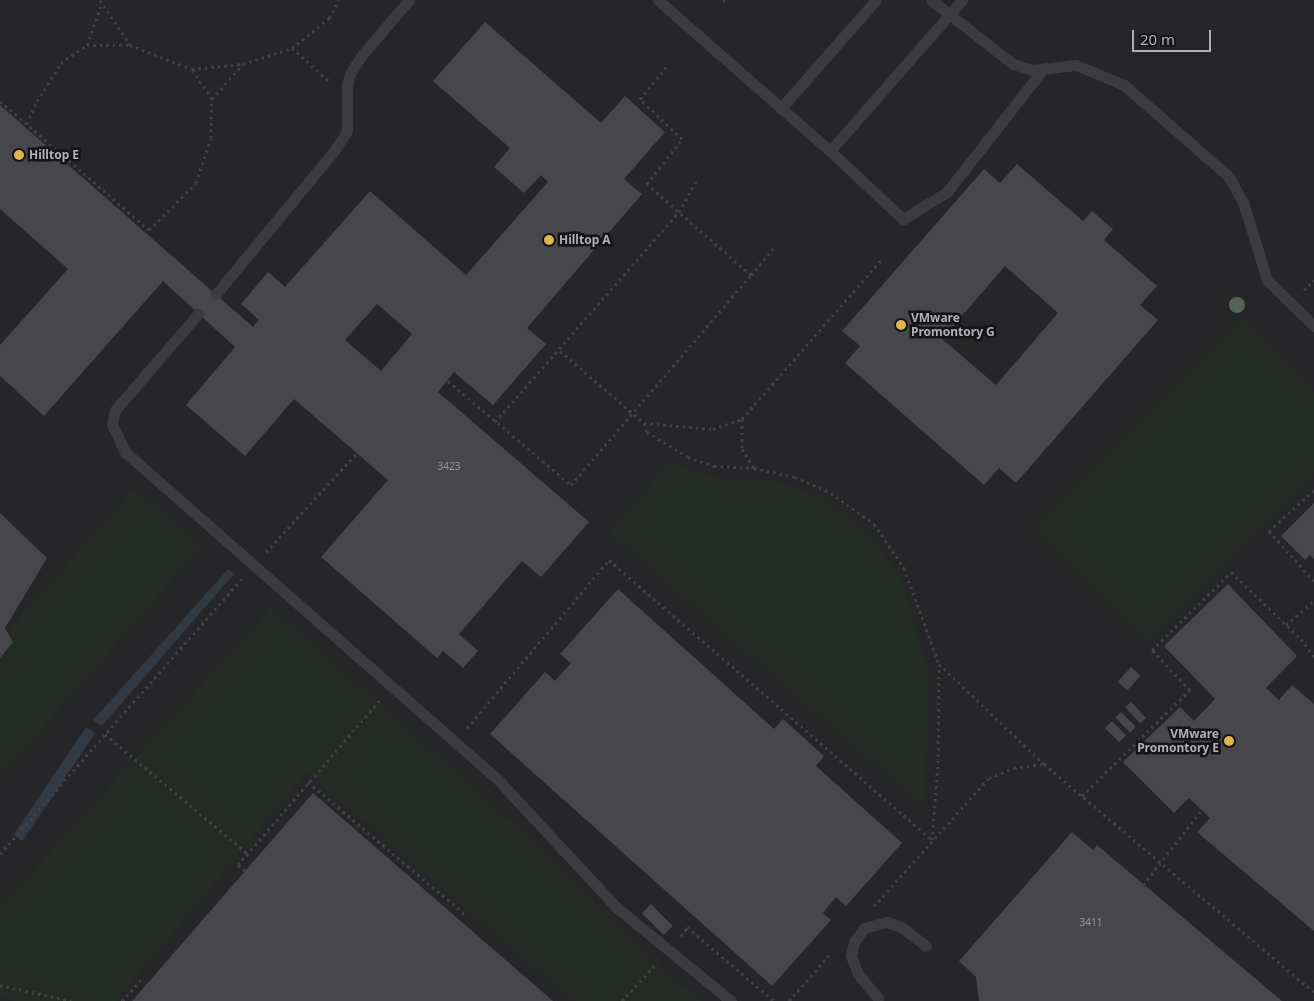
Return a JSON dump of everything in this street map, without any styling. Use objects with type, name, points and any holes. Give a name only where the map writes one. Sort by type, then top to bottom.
[{"type":"lane","points":[[216,294],[334,151],[347,131],[347,97],[350,74],[362,55],[409,0]]},
{"type":"lane","points":[[658,0],[830,151],[903,220],[946,192],[1044,68]]},
{"type":"lane","points":[[781,108],[876,0]]},
{"type":"lane","points":[[931,0],[1012,64],[1034,70],[1076,65],[1124,85],[1229,177],[1243,202],[1267,280],[1314,326]]},
{"type":"lane","points":[[830,151],[962,0]]},
{"type":"lane","points":[[198,314],[115,410],[112,424],[124,452],[500,782],[616,907],[731,1001]]},
{"type":"lane","points":[[878,998],[858,974],[851,956],[854,942],[864,928],[887,922],[901,927],[926,946]]},
{"type":"path","points":[[100,0],[101,6],[130,45]]},
{"type":"path","points":[[86,45],[130,45],[192,69],[243,64],[292,48],[330,18],[339,0]]},
{"type":"path","points":[[27,124],[37,101],[62,63],[86,45],[101,6]]},
{"type":"path","points":[[292,48],[347,97]]},
{"type":"path","points":[[212,99],[243,64]]},
{"type":"path","points":[[667,66],[640,99],[682,139],[647,184],[751,275]]},
{"type":"path","points":[[0,101],[149,230],[196,183],[211,138],[212,99],[192,69]]},
{"type":"path","points":[[495,422],[560,351],[679,212],[697,180]]},
{"type":"path","points":[[448,381],[571,486],[774,248]]},
{"type":"path","points":[[644,423],[713,429],[742,419],[882,259]]},
{"type":"path","points":[[1300,295],[1314,280]]},
{"type":"path","points":[[560,351],[644,423],[647,432],[688,457],[714,466],[754,468],[795,477],[831,493],[874,524],[904,568],[939,664],[938,762],[932,840]]},
{"type":"path","points":[[742,419],[742,449],[754,468]]},
{"type":"path","points":[[0,854],[255,565],[357,453]]},
{"type":"path","points":[[1314,490],[1269,531],[1314,581]]},
{"type":"path","points":[[455,742],[609,560],[932,840]]},
{"type":"path","points":[[1082,796],[1190,690],[1152,650],[1231,572],[1286,625],[1314,657]]},
{"type":"path","points":[[1286,625],[1314,601]]},
{"type":"path","points":[[939,664],[1044,764],[1314,992]]},
{"type":"path","points":[[245,870],[238,865],[392,687]]},
{"type":"path","points":[[105,734],[248,854]]},
{"type":"path","points":[[867,913],[989,778],[1014,768],[1044,764]]},
{"type":"path","points":[[308,782],[468,916]]},
{"type":"path","points":[[1143,885],[1200,812]]},
{"type":"path","points":[[789,1001],[834,950]]},
{"type":"path","points":[[122,1001],[141,980]]},
{"type":"path","points":[[0,985],[72,1001]]},
{"type":"shaded area","points":[[0,0],[1314,0],[1314,1001],[0,1001]]},
{"type":"shaded area","points":[[1242,320],[1314,391],[1314,474],[1149,640],[1036,528]]},
{"type":"shaded area","points":[[670,463],[729,481],[777,481],[816,495],[866,530],[900,575],[929,672],[925,807],[609,531]]},
{"type":"shaded area","points":[[134,488],[201,547],[0,776],[0,641]]},
{"type":"shaded area","points":[[228,569],[234,574],[102,726],[93,720]]},
{"type":"shaded area","points":[[271,608],[539,847],[662,970],[702,1001],[575,1001],[307,772],[116,1001],[14,1001],[7,995],[0,998],[0,908]]},
{"type":"shaded area","points":[[86,727],[95,733],[22,841],[13,835]]},
{"type":"building","points":[[485,22],[601,123],[625,96],[665,132],[624,179],[642,194],[527,328],[546,344],[493,405],[454,372],[438,392],[589,522],[541,577],[522,561],[459,634],[478,651],[463,668],[443,651],[437,658],[321,557],[388,480],[294,399],[245,456],[186,405],[235,347],[163,281],[44,416],[0,376],[0,345],[68,269],[0,209],[0,105],[253,327],[259,320],[241,304],[268,272],[285,287],[370,191],[466,275],[548,182],[541,175],[524,193],[494,167],[510,148],[433,81]],"holes":[[[377,304],[412,334],[381,371],[345,340]]]},
{"type":"building","name":"VMware Promontory G","points":[[1017,164],[1083,221],[1092,211],[1113,229],[1104,240],[1157,286],[1140,305],[1158,320],[1016,483],[999,468],[984,485],[845,363],[860,346],[842,331],[984,169],[1000,183]],"holes":[[[1005,266],[1058,313],[996,385],[942,339]]]},
{"type":"building","points":[[1314,503],[1314,559],[1310,555],[1305,560],[1281,536]]},
{"type":"building","points":[[0,513],[47,558],[5,628],[13,642],[0,658]]},
{"type":"building","name":"VMware Promontory E","points":[[1228,584],[1297,656],[1266,688],[1279,700],[1292,685],[1314,704],[1314,931],[1197,832],[1210,818],[1189,798],[1174,813],[1123,762],[1180,707],[1194,721],[1215,699],[1164,646]]},
{"type":"building","points":[[618,589],[774,729],[783,719],[824,756],[816,766],[902,843],[846,906],[836,897],[823,913],[831,920],[772,986],[490,734],[545,672],[555,681],[571,663],[560,654]]},
{"type":"building","points":[[1131,667],[1141,676],[1127,691],[1118,682]]},
{"type":"building","points":[[1131,702],[1146,718],[1140,724],[1125,707]]},
{"type":"building","points":[[1121,712],[1136,727],[1130,733],[1115,718]]},
{"type":"building","points":[[1112,721],[1126,735],[1119,742],[1105,728]]},
{"type":"building","points":[[313,793],[553,1001],[132,1001]]},
{"type":"building","points":[[1072,832],[1093,850],[1097,845],[1282,1001],[979,1001],[976,977],[959,961]]},
{"type":"building","points":[[651,904],[673,926],[664,935],[642,913]]},
{"type":"place","name":"Hilltop E","points":[[19,155]]},
{"type":"place","name":"Hilltop A","points":[[549,240]]},
{"type":"place","name":"VMware Promontory G","points":[[901,325]]},
{"type":"place","name":"VMware Promontory E","points":[[1229,741]]}]
